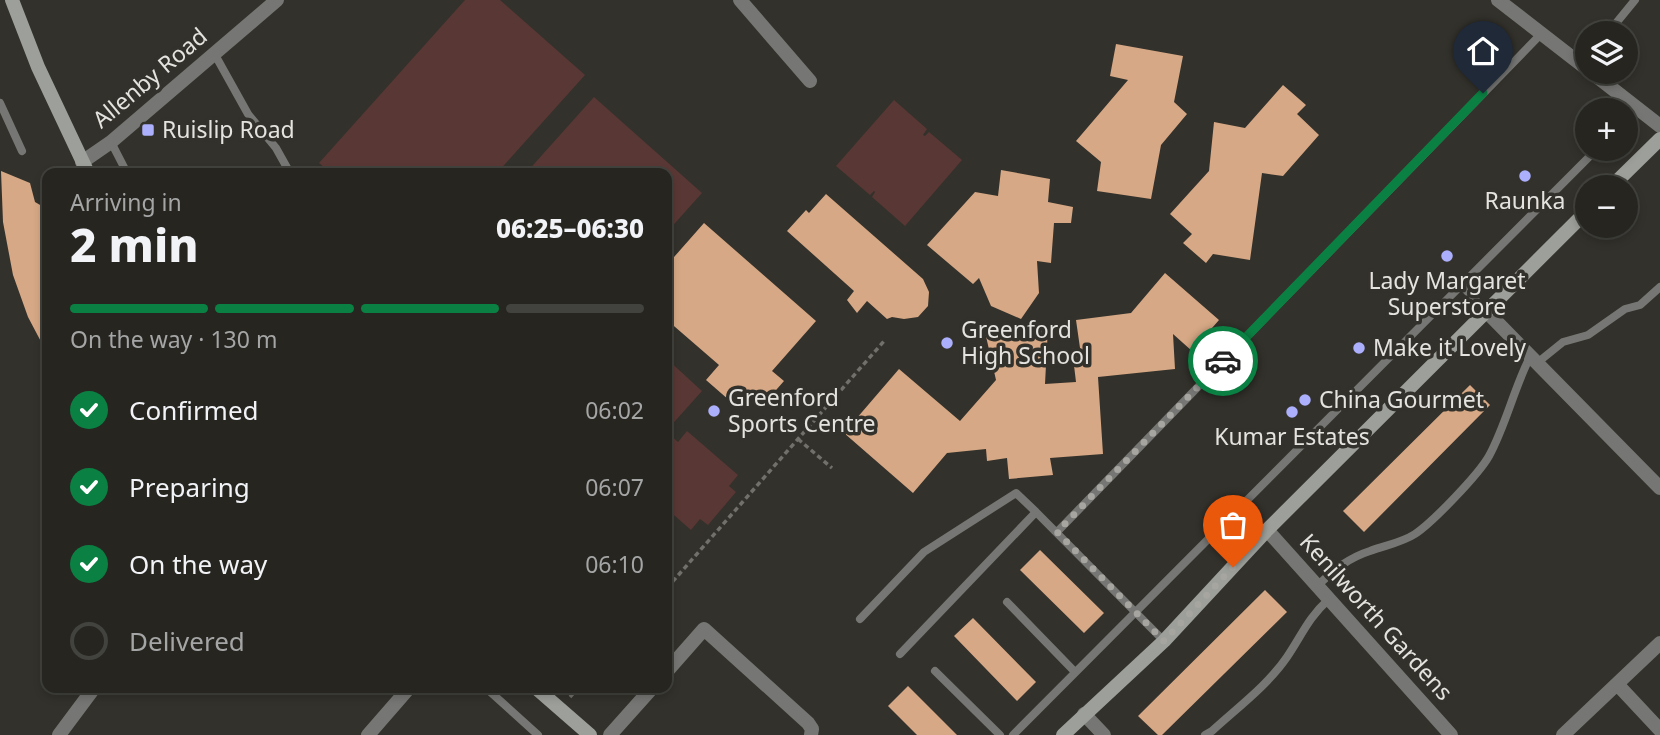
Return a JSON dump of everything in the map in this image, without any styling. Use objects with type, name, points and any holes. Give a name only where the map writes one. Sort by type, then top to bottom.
[{"type":"street","points":[[12,0],[38,67],[85,167]]},
{"type":"street","name":"Allenby Road","points":[[85,167],[277,0]]},
{"type":"street","points":[[740,0],[810,82]]},
{"type":"street","points":[[1498,0],[1575,57]]},
{"type":"street","points":[[1609,84],[1626,98]]},
{"type":"street","points":[[1638,108],[1660,125]]},
{"type":"street","points":[[1623,175],[1660,139]]},
{"type":"street","points":[[1063,735],[1164,641],[1267,530],[1575,223]]},
{"type":"street","points":[[1486,311],[1660,488]]},
{"type":"street","name":"Kenilworth Gardens","points":[[1267,530],[1451,735]]},
{"type":"street","points":[[672,665],[705,629],[808,723],[812,729],[811,735]]},
{"type":"street","points":[[1563,735],[1660,643]]},
{"type":"street","points":[[1617,684],[1660,730]]},
{"type":"street","points":[[59,735],[90,693]]},
{"type":"street","points":[[368,735],[405,693]]},
{"type":"street","points":[[542,693],[590,735]]},
{"type":"street","points":[[610,735],[648,693]]},
{"type":"street","points":[[1084,714],[1104,735]]},
{"type":"lane","points":[[1618,21],[1635,0]]},
{"type":"lane","points":[[1057,532],[1542,33]]},
{"type":"lane","points":[[214,53],[248,114],[276,148],[287,168]]},
{"type":"lane","points":[[0,103],[22,151]]},
{"type":"lane","points":[[111,142],[124,168]]},
{"type":"lane","points":[[1013,735],[1585,161]]},
{"type":"lane","points":[[1462,286],[1486,311]]},
{"type":"lane","points":[[1317,586],[1342,563],[1402,542],[1422,529],[1480,470],[1490,455],[1521,374],[1534,360],[1563,342],[1588,335],[1625,309],[1640,305],[1660,287]]},
{"type":"lane","points":[[860,619],[924,552],[1016,493],[1164,641]]},
{"type":"lane","points":[[900,654],[1036,512]]},
{"type":"lane","points":[[1205,735],[1275,672],[1288,657],[1314,612],[1329,599]]},
{"type":"lane","points":[[1007,602],[1075,672]]},
{"type":"lane","points":[[935,671],[1000,735]]},
{"type":"lane","points":[[492,693],[538,735]]},
{"type":"path","points":[[672,582],[886,340]]},
{"type":"path","points":[[798,439],[832,468]]},
{"type":"shaded area","points":[[465,0],[500,0],[585,75],[501,168],[325,168],[319,163]]},
{"type":"shaded area","points":[[594,97],[702,193],[672,226],[672,168],[530,168]]},
{"type":"shaded area","points":[[894,100],[927,129],[923,135],[929,132],[962,160],[905,226],[872,197],[874,191],[870,195],[836,166]]},
{"type":"shaded area","points":[[672,364],[702,391],[672,424]]},
{"type":"shaded area","points":[[687,431],[738,475],[729,486],[736,492],[708,525],[700,519],[691,530],[672,513],[672,437],[678,442]]},
{"type":"building","points":[[1116,44],[1183,56],[1174,102],[1187,114],[1161,145],[1151,199],[1097,191],[1101,162],[1076,141],[1128,80],[1110,76]]},
{"type":"building","points":[[1283,85],[1306,105],[1297,114],[1319,135],[1283,176],[1262,173],[1250,260],[1213,254],[1206,263],[1183,243],[1192,234],[1170,214],[1209,171],[1214,122],[1245,128]]},
{"type":"building","points":[[1001,170],[1050,179],[1048,202],[1073,207],[1071,223],[1054,223],[1051,263],[1037,261],[1039,293],[1021,319],[991,306],[979,278],[973,284],[927,245],[975,192],[998,196]]},
{"type":"building","points":[[1,171],[30,183],[35,202],[42,206],[42,344],[28,317],[13,275],[3,222]]},
{"type":"building","points":[[826,194],[923,279],[929,292],[928,306],[918,317],[887,319],[867,301],[857,313],[847,300],[854,291],[787,231],[806,210],[809,213]]},
{"type":"building","points":[[704,223],[816,321],[772,371],[784,381],[762,406],[748,394],[737,407],[706,380],[719,365],[672,324],[672,259]]},
{"type":"building","points":[[1165,273],[1219,320],[1192,351],[1173,334],[1175,369],[1098,377],[1103,454],[1050,458],[1053,475],[1009,479],[1007,458],[987,461],[986,449],[947,453],[913,493],[844,433],[899,369],[960,421],[996,380],[985,332],[1048,327],[1045,384],[1076,382],[1072,349],[1080,348],[1076,320],[1131,313]]},
{"type":"building","points":[[1470,385],[1490,405],[1364,532],[1343,511]]},
{"type":"building","points":[[1040,550],[1104,613],[1084,633],[1020,570]]},
{"type":"building","points":[[1265,590],[1287,612],[1162,735],[1158,735],[1138,716]]},
{"type":"building","points":[[973,618],[1036,682],[1017,701],[954,636]]},
{"type":"building","points":[[908,686],[957,735],[917,735],[888,706]]},
{"type":"way so far","points":[[1223,361],[1057,532],[1164,641],[1233,567]]},
{"type":"place","name":"Ruislip Road","points":[[148,130]]},
{"type":"place","name":"Raunka","points":[[1525,176]]},
{"type":"place","name":"Lady Margaret Superstore","points":[[1447,256]]},
{"type":"place","name":"Greenford High School","points":[[947,343]]},
{"type":"place","name":"Make it Lovely","points":[[1359,348]]},
{"type":"place","name":"China Gourmet","points":[[1305,400]]},
{"type":"place","name":"Greenford Sports Centre","points":[[714,411]]},
{"type":"place","name":"Kumar Estates","points":[[1292,412]]},
{"type":"route","points":[[1223,361],[1483,93]]}]
